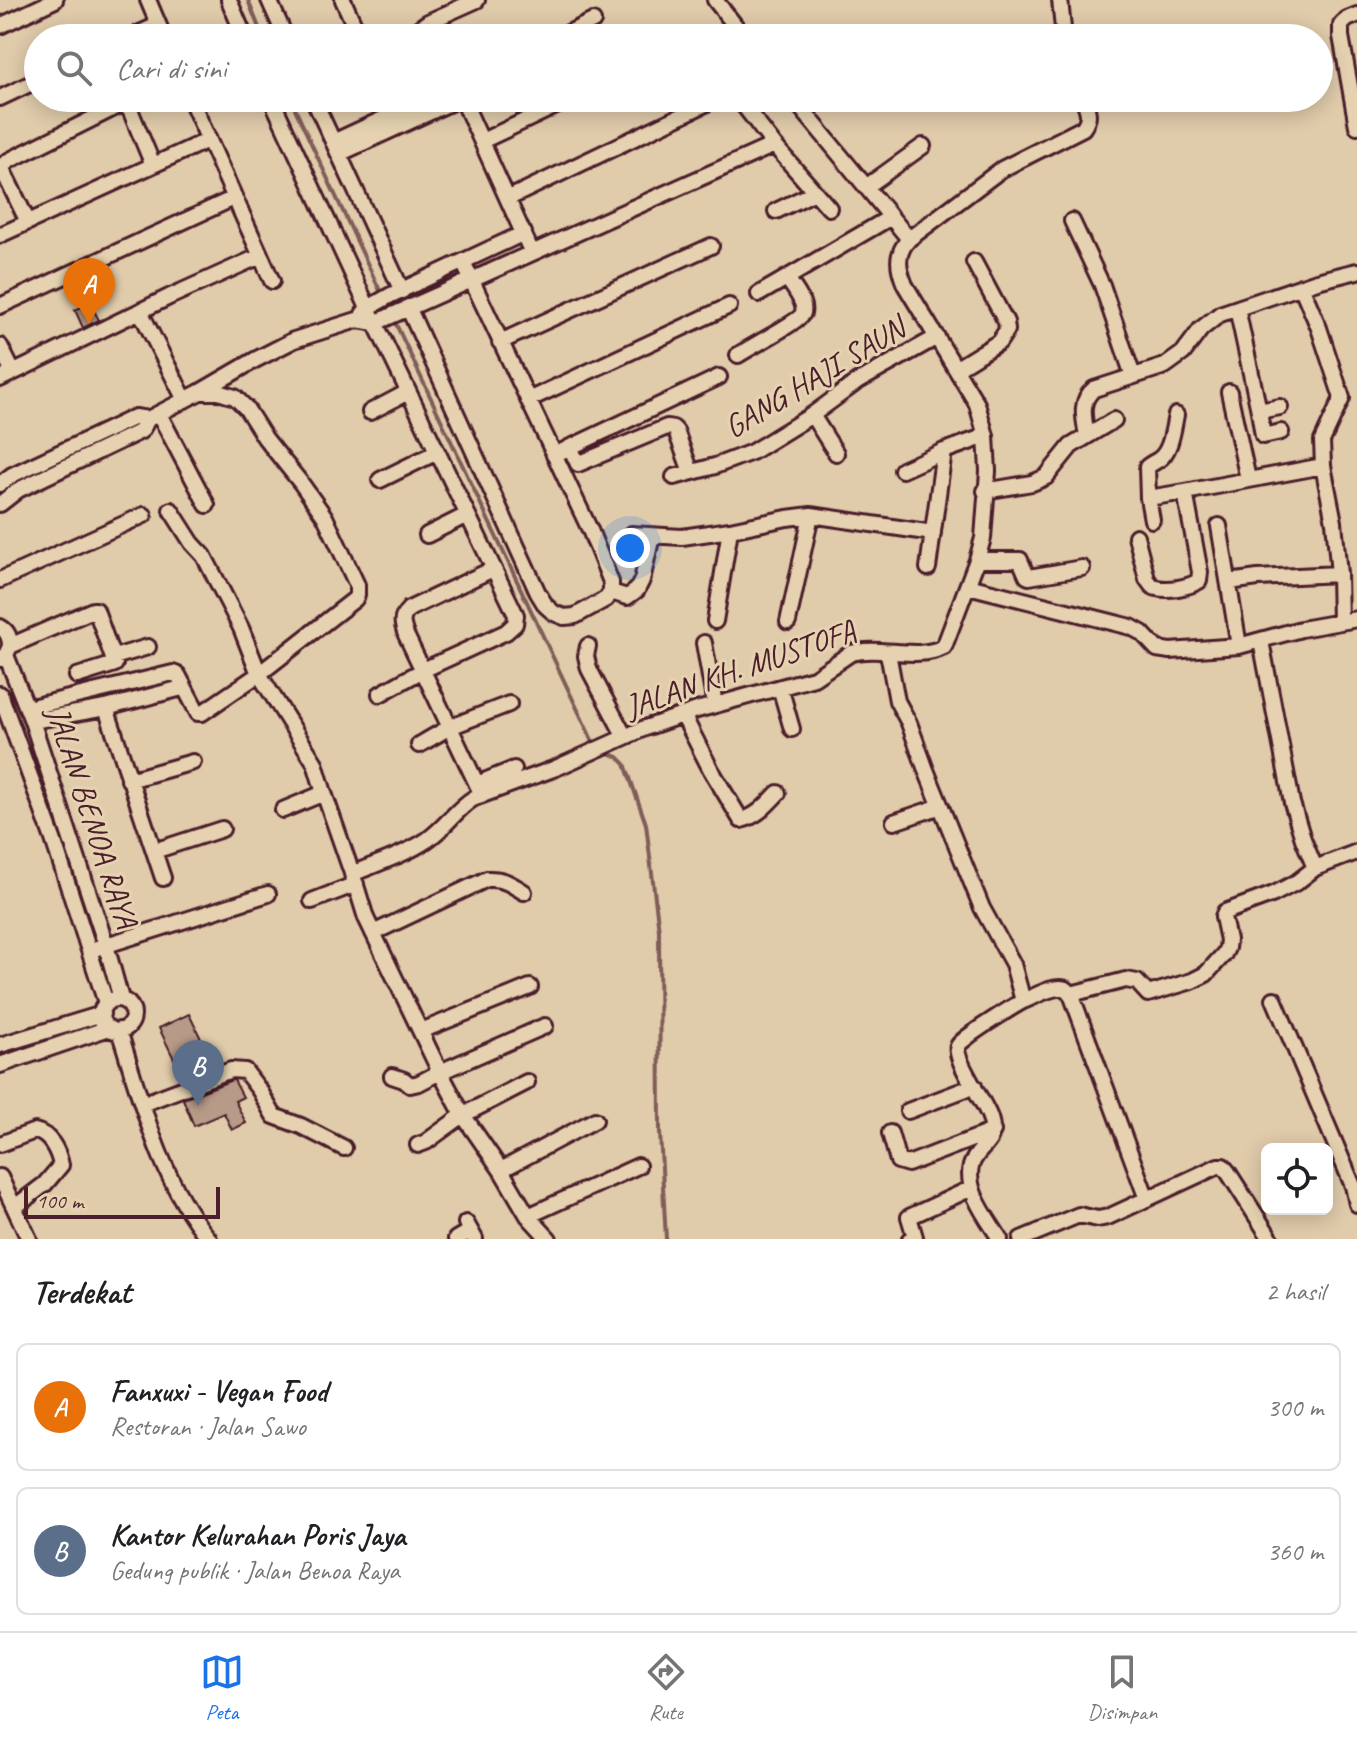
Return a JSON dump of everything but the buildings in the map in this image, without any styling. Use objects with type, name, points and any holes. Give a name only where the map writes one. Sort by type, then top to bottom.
[{"type":"street","points":[[2,21],[55,0]]},
{"type":"street","points":[[148,0],[158,24]]},
{"type":"street","points":[[229,0],[239,24]]},
{"type":"street","points":[[269,0],[280,24]]},
{"type":"street","points":[[425,24],[454,4],[477,0]]},
{"type":"street","points":[[715,0],[734,24]]},
{"type":"street","points":[[1060,0],[1063,24]]},
{"type":"street","points":[[349,3],[356,24]]},
{"type":"street","points":[[1357,15],[1341,25],[1357,126]]},
{"type":"street","points":[[587,24],[593,21]]},
{"type":"street","points":[[0,98],[24,87]]},
{"type":"street","points":[[28,222],[3,171],[3,165],[106,112]]},
{"type":"street","points":[[131,112],[153,165]]},
{"type":"street","points":[[196,112],[272,281]]},
{"type":"street","points":[[278,112],[516,615],[515,624],[506,632],[423,670],[380,694]]},
{"type":"street","points":[[319,112],[396,293]]},
{"type":"street","points":[[336,148],[398,112]]},
{"type":"street","points":[[336,148],[426,112]]},
{"type":"street","points":[[468,112],[532,253]]},
{"type":"street","points":[[482,141],[543,112]]},
{"type":"street","points":[[509,198],[689,112]]},
{"type":"street","points":[[749,112],[829,208]]},
{"type":"street","points":[[804,112],[909,239],[1002,169],[1083,128],[1088,122],[1088,112]]},
{"type":"street","points":[[0,235],[208,140]]},
{"type":"street","points":[[0,504],[18,490],[141,431],[154,416],[294,340],[357,320],[378,322],[774,145]]},
{"type":"street","points":[[866,187],[923,146]]},
{"type":"street","points":[[776,211],[815,192]]},
{"type":"street","points":[[0,306],[234,198]]},
{"type":"street","points":[[759,294],[891,217]]},
{"type":"street","points":[[1072,221],[1102,285],[1133,376]]},
{"type":"street","points":[[357,320],[370,306],[524,233]]},
{"type":"street","name":"JALAN KH. MUSTOFA","points":[[312,901],[422,843],[480,790],[529,778],[683,715],[814,678],[857,651],[933,651],[944,647],[983,538],[988,471],[986,436],[977,404],[900,273],[899,255],[909,239]]},
{"type":"street","points":[[500,342],[711,246]]},
{"type":"street","points":[[0,346],[6,375],[260,256]]},
{"type":"street","points":[[403,309],[546,606],[564,617],[575,616],[606,599],[611,592],[611,582],[590,530],[463,262]]},
{"type":"street","points":[[957,368],[999,342],[1007,330],[1006,322],[974,262]]},
{"type":"street","points":[[1087,436],[1083,408],[1086,396],[1094,389],[1165,366],[1183,353],[1201,329],[1220,314],[1301,286],[1357,271]]},
{"type":"street","points":[[430,278],[437,280],[441,288],[435,295]]},
{"type":"street","points":[[738,355],[802,315],[801,299],[787,278]]},
{"type":"street","points":[[1301,286],[1319,328],[1342,398],[1322,441],[1323,466],[1334,522],[1340,622]]},
{"type":"street","points":[[528,400],[729,306]]},
{"type":"street","points":[[1237,308],[1263,436],[1281,432]]},
{"type":"street","points":[[140,311],[185,400]]},
{"type":"street","name":"GANG HAJI SAUN","points":[[674,477],[752,452],[812,415],[857,382],[937,337]]},
{"type":"street","points":[[554,455],[719,377]]},
{"type":"street","points":[[30,715],[173,673],[178,675],[198,713],[202,713],[259,674],[355,599],[357,585],[325,517],[246,408],[235,397],[219,392],[200,392]]},
{"type":"street","points":[[370,412],[408,392]]},
{"type":"street","points":[[1229,392],[1248,479]]},
{"type":"street","points":[[1259,411],[1280,407]]},
{"type":"street","points":[[812,415],[836,453]]},
{"type":"street","points":[[1152,520],[1147,467],[1158,460],[1169,445],[1176,415]]},
{"type":"street","points":[[0,484],[12,475],[135,417],[154,416]]},
{"type":"street","points":[[154,416],[207,505]]},
{"type":"street","points":[[985,491],[1032,483],[1046,477],[1065,451],[1114,420]]},
{"type":"street","points":[[570,447],[578,464],[667,427],[673,428],[691,472]]},
{"type":"street","points":[[902,470],[986,436]]},
{"type":"street","points":[[928,568],[944,451]]},
{"type":"street","points":[[380,480],[437,452]]},
{"type":"street","points":[[1148,498],[1323,466]]},
{"type":"street","points":[[1136,536],[1147,579],[1155,588],[1188,586],[1199,581],[1185,492]]},
{"type":"street","points":[[171,510],[204,556],[229,601],[259,674],[315,763],[363,912],[440,1072],[463,1115],[528,1216],[549,1239]]},
{"type":"street","points":[[0,580],[144,515]]},
{"type":"street","points":[[427,535],[467,515]]},
{"type":"street","points":[[631,534],[682,537],[811,515],[933,533]]},
{"type":"street","points":[[788,622],[811,515]]},
{"type":"street","points":[[1219,526],[1239,646]]},
{"type":"street","points":[[715,621],[730,530]]},
{"type":"street","points":[[611,592],[627,597],[637,590],[652,536]]},
{"type":"street","points":[[977,560],[1020,560],[1027,576],[1033,578],[1082,568]]},
{"type":"street","points":[[493,569],[409,609],[402,623],[480,790],[514,769]]},
{"type":"street","points":[[1229,582],[1339,574]]},
{"type":"street","points":[[968,586],[1131,627],[1162,650],[1239,646],[1301,629],[1357,619]]},
{"type":"street","points":[[6,654],[96,610],[116,662],[114,666],[77,676]]},
{"type":"street","name":"JALAN BENOA RAYA","points":[[0,627],[9,637],[6,654],[30,715],[106,945],[110,1005],[105,1024],[114,1029],[129,1025],[133,1015],[130,1005],[110,1005]]},
{"type":"street","points":[[1261,641],[1292,803],[1315,868]]},
{"type":"street","points":[[704,643],[715,705]]},
{"type":"street","points":[[588,646],[586,656],[589,669],[625,737]]},
{"type":"street","points":[[114,657],[148,647]]},
{"type":"street","points":[[888,653],[897,701],[909,723],[982,908],[1013,964],[1023,1001]]},
{"type":"street","points":[[780,687],[792,729]]},
{"type":"street","points":[[30,715],[106,708],[178,689]]},
{"type":"street","name":"JALAN BENOA RAYA","points":[[0,694],[110,1005]]},
{"type":"street","points":[[419,745],[450,727],[509,704]]},
{"type":"street","points":[[106,708],[163,878]]},
{"type":"street","points":[[683,715],[740,819],[752,817],[778,793]]},
{"type":"street","points":[[129,780],[193,762]]},
{"type":"street","points":[[283,810],[324,793]]},
{"type":"street","points":[[894,822],[941,806]]},
{"type":"street","points":[[154,851],[222,829]]},
{"type":"street","points":[[53,839],[69,835]]},
{"type":"street","points":[[1071,994],[1126,980],[1137,982],[1148,994],[1192,981],[1206,974],[1227,948],[1225,912],[1274,894],[1315,868],[1357,852]]},
{"type":"street","points":[[373,933],[487,879],[498,878],[524,892]]},
{"type":"street","points":[[89,950],[268,894]]},
{"type":"street","points":[[421,1031],[530,987]]},
{"type":"street","points":[[1000,1239],[972,1188],[972,1163],[988,1144],[993,1131],[986,1109],[958,1056],[958,1046],[962,1040],[1005,1011],[1054,989],[1063,988],[1071,994],[1147,1199]]},
{"type":"street","points":[[1274,999],[1355,1188],[1357,1204]]},
{"type":"street","points":[[0,1045],[110,1005]]},
{"type":"street","points":[[392,1076],[410,1085],[415,1084],[545,1026]]},
{"type":"street","points":[[0,1065],[114,1029],[147,1121],[179,1197],[209,1239]]},
{"type":"street","points":[[142,1104],[231,1070],[245,1071],[274,1116],[344,1148]]},
{"type":"street","points":[[418,1145],[463,1115],[527,1082]]},
{"type":"street","points":[[908,1111],[974,1086]]},
{"type":"street","points":[[501,1170],[595,1120]]},
{"type":"street","points":[[0,1144],[40,1131],[50,1140],[59,1156],[61,1165],[55,1174],[15,1207]]},
{"type":"street","points":[[890,1133],[898,1161],[908,1164],[993,1131]]},
{"type":"street","points":[[528,1216],[638,1166]]},
{"type":"street","points":[[1021,1239],[1074,1216],[1102,1219],[1211,1168],[1223,1166],[1271,1239]]},
{"type":"street","points":[[0,1177],[29,1239]]},
{"type":"street","points":[[910,1239],[915,1237],[909,1217],[972,1188]]},
{"type":"street","points":[[456,1239],[470,1231]]},
{"type":"waterway","points":[[248,0],[257,24]]},
{"type":"waterway","points":[[297,112],[382,295]]},
{"type":"waterway","points":[[386,303],[592,740],[598,745]]},
{"type":"waterway","points":[[605,751],[625,764],[646,824],[659,931],[660,1133],[666,1239]]},
{"type":"place","name":"Fanxuxi - Vegan Food","points":[[89,324]]},
{"type":"place","name":"Kantor Kelurahan Poris Jaya","points":[[198,1106]]}]
